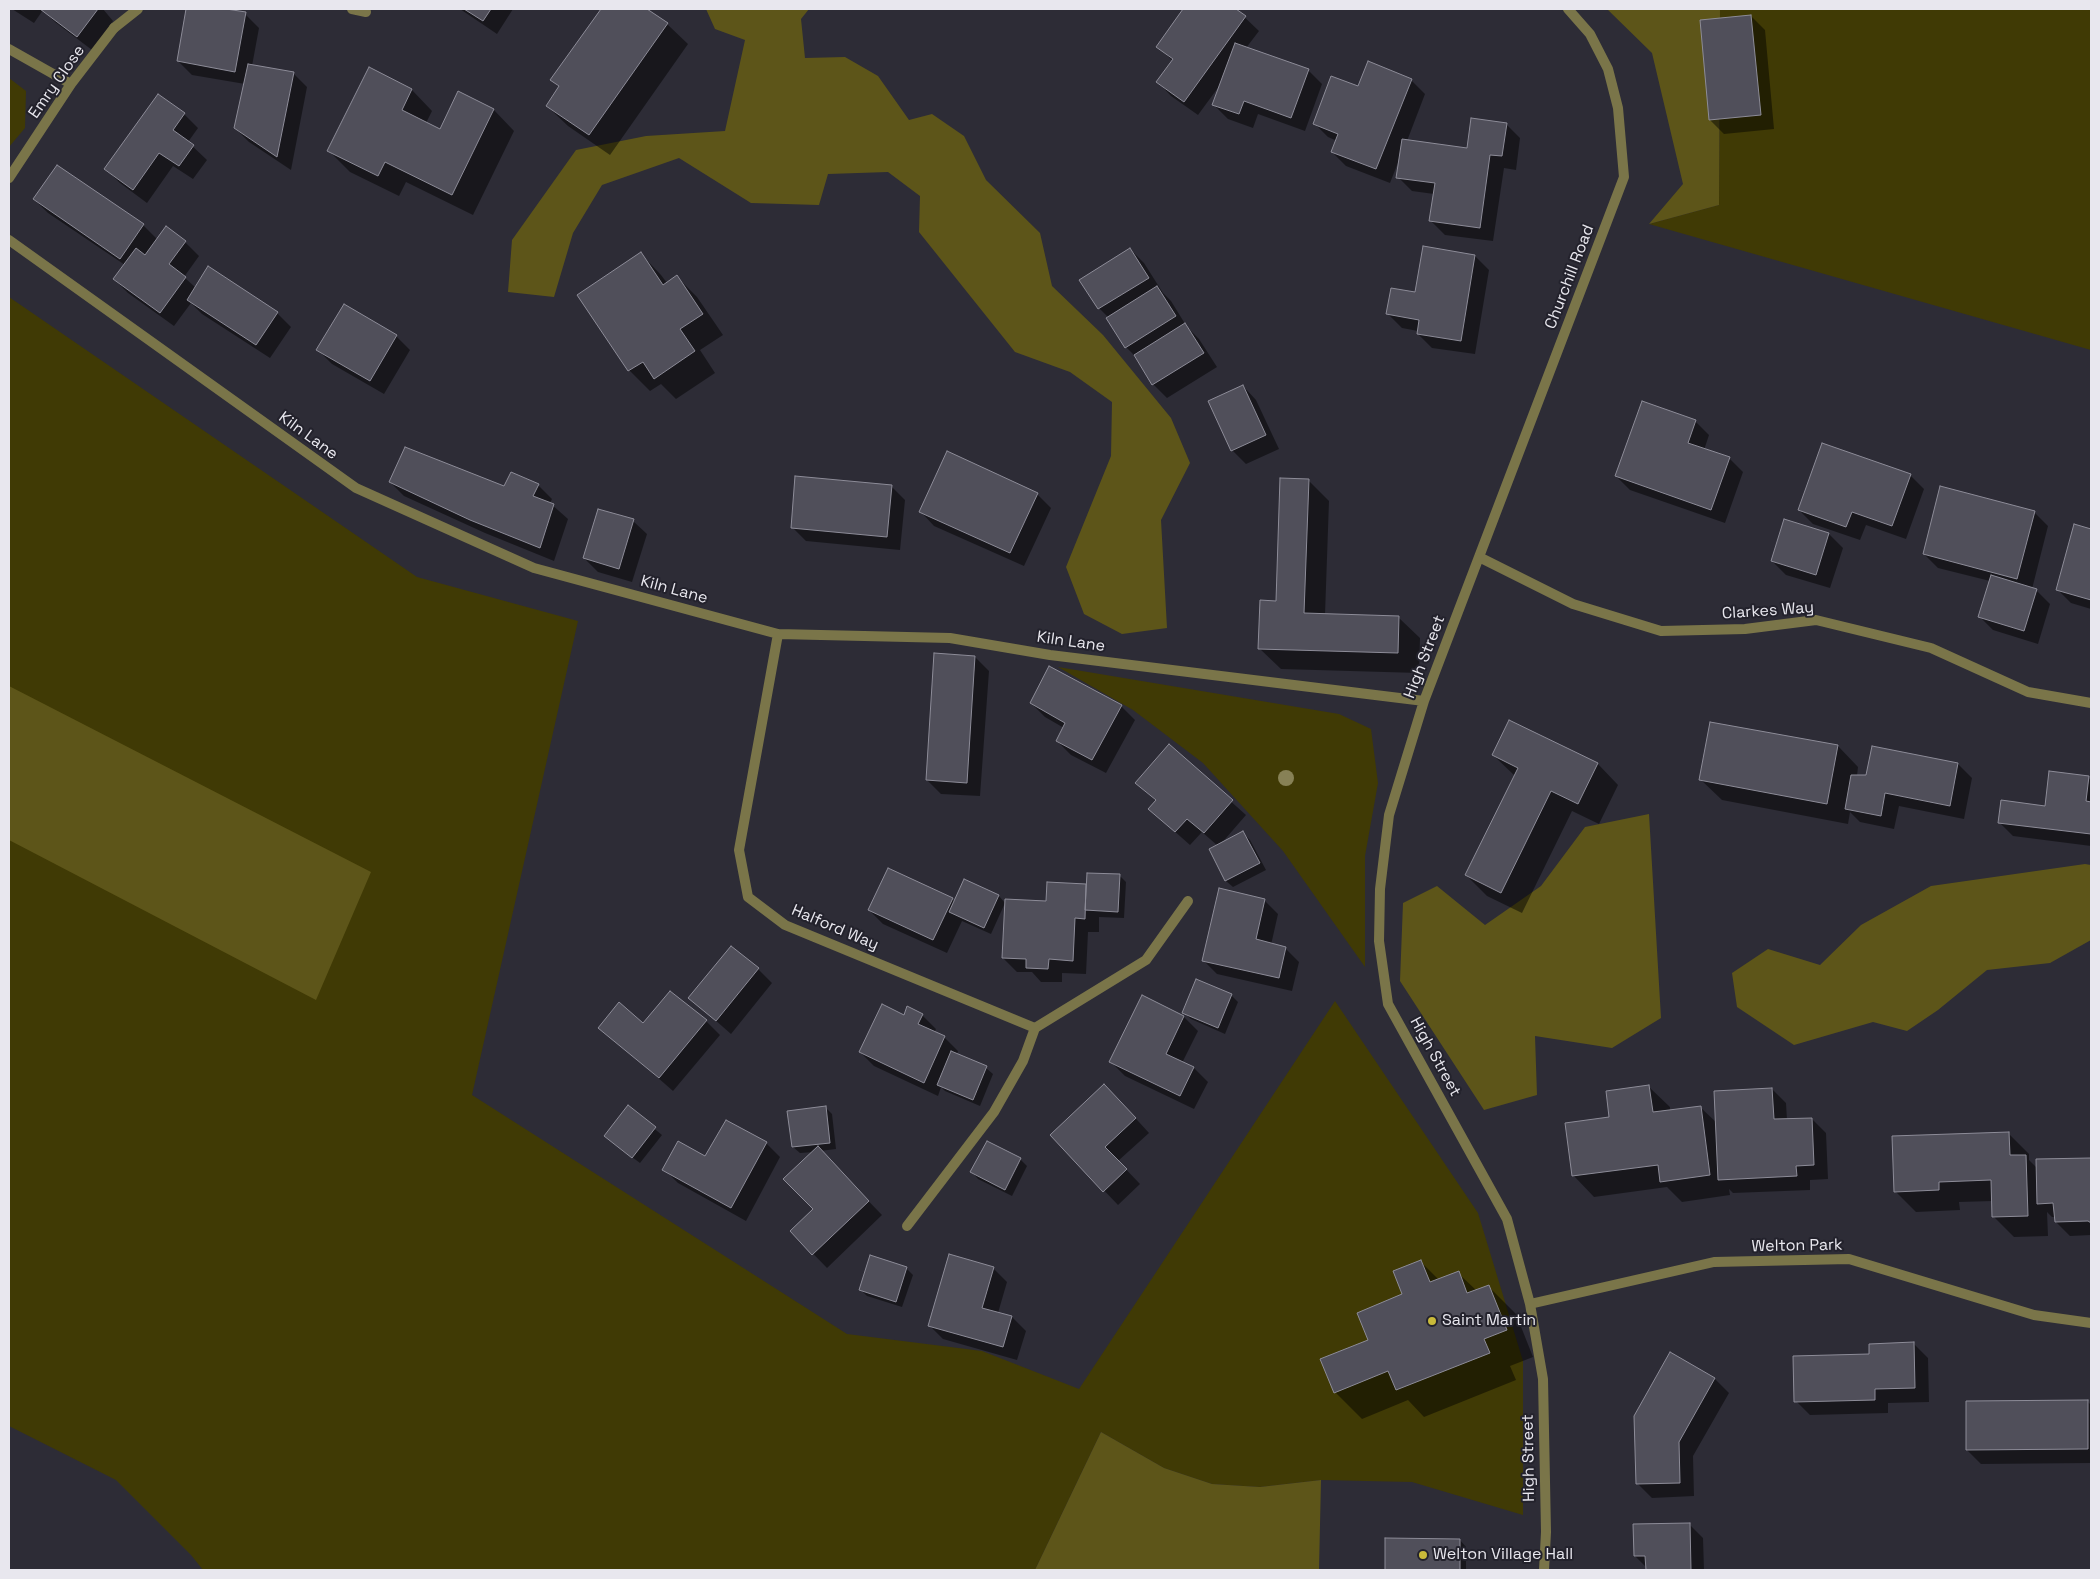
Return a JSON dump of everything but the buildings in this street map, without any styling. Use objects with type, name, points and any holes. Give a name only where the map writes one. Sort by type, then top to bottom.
[{"type":"street","name":"Emry Close","points":[[9,178],[71,84],[114,28],[138,9]]},
{"type":"street","points":[[352,9],[366,12]]},
{"type":"street","name":"Churchill Road","points":[[1479,557],[1624,177],[1618,108],[1608,69],[1590,34],[1568,9]]},
{"type":"street","points":[[9,48],[71,84]]},
{"type":"street","name":"Kiln Lane","points":[[9,240],[356,488],[534,568],[778,634],[950,638],[1050,655],[1424,701]]},
{"type":"street","name":"High Street","points":[[1479,557],[1424,701],[1389,815],[1380,890],[1379,941],[1388,1004],[1507,1219],[1530,1304],[1543,1380],[1546,1532],[1544,1570]]},
{"type":"street","name":"Clarkes Way","points":[[1479,557],[1574,604],[1661,631],[1745,629],[1816,620],[1931,648],[2028,692],[2091,703]]},
{"type":"street","name":"Halford Way","points":[[778,634],[738,850],[748,897],[785,925],[1035,1028]]},
{"type":"street","points":[[907,1226],[994,1112],[1023,1061],[1035,1028],[1146,960],[1188,901]]},
{"type":"street","name":"Welton Park","points":[[1530,1304],[1714,1262],[1849,1259],[2034,1315],[2091,1323]]},
{"type":"shaded area","points":[[706,9],[809,9],[801,19],[805,58],[845,57],[878,76],[909,120],[932,114],[964,136],[986,180],[1040,233],[1052,286],[1103,335],[1171,418],[1190,463],[1161,520],[1167,628],[1122,634],[1084,614],[1066,567],[1111,456],[1112,402],[1070,372],[1015,352],[919,232],[920,196],[888,172],[828,174],[819,205],[751,203],[679,158],[602,185],[573,233],[554,297],[508,292],[512,240],[576,150],[646,136],[725,131],[745,40],[715,29]]},
{"type":"shaded area","points":[[1607,9],[1720,9],[1719,205],[1649,224],[1683,184],[1652,53]]},
{"type":"shaded area","points":[[1720,9],[2091,9],[2091,350],[1649,224],[1719,205]]},
{"type":"shaded area","points":[[9,78],[26,91],[25,128],[9,147]]},
{"type":"shaded area","points":[[9,297],[417,577],[578,621],[472,1095],[847,1334],[982,1351],[1079,1389],[1335,1001],[1478,1213],[1523,1361],[1523,1515],[1412,1482],[1321,1480],[1260,1487],[1212,1484],[1164,1468],[1101,1432],[1035,1570],[203,1570],[191,1555],[116,1480],[9,1426]]},
{"type":"shaded area","points":[[1058,667],[1339,714],[1371,729],[1378,783],[1365,856],[1365,967],[1283,851],[1203,763],[1133,710]]},
{"type":"shaded area","points":[[9,686],[371,872],[316,1000],[9,840]]},
{"type":"shaded area","points":[[1649,814],[1661,1018],[1612,1048],[1535,1036],[1537,1095],[1484,1110],[1400,981],[1403,903],[1437,886],[1485,925],[1541,886],[1585,827]]},
{"type":"shaded area","points":[[2085,864],[2091,865],[2091,940],[2050,963],[1987,970],[1938,1010],[1907,1031],[1873,1022],[1794,1045],[1737,1007],[1732,973],[1768,949],[1820,965],[1861,925],[1931,886]]},
{"type":"shaded area","points":[[1101,1432],[1164,1468],[1212,1484],[1260,1487],[1321,1480],[1319,1570],[1035,1570]]},
{"type":"place","name":"Saint Martin","points":[[1432,1321]]},
{"type":"place","name":"Welton Village Hall","points":[[1423,1555]]}]
